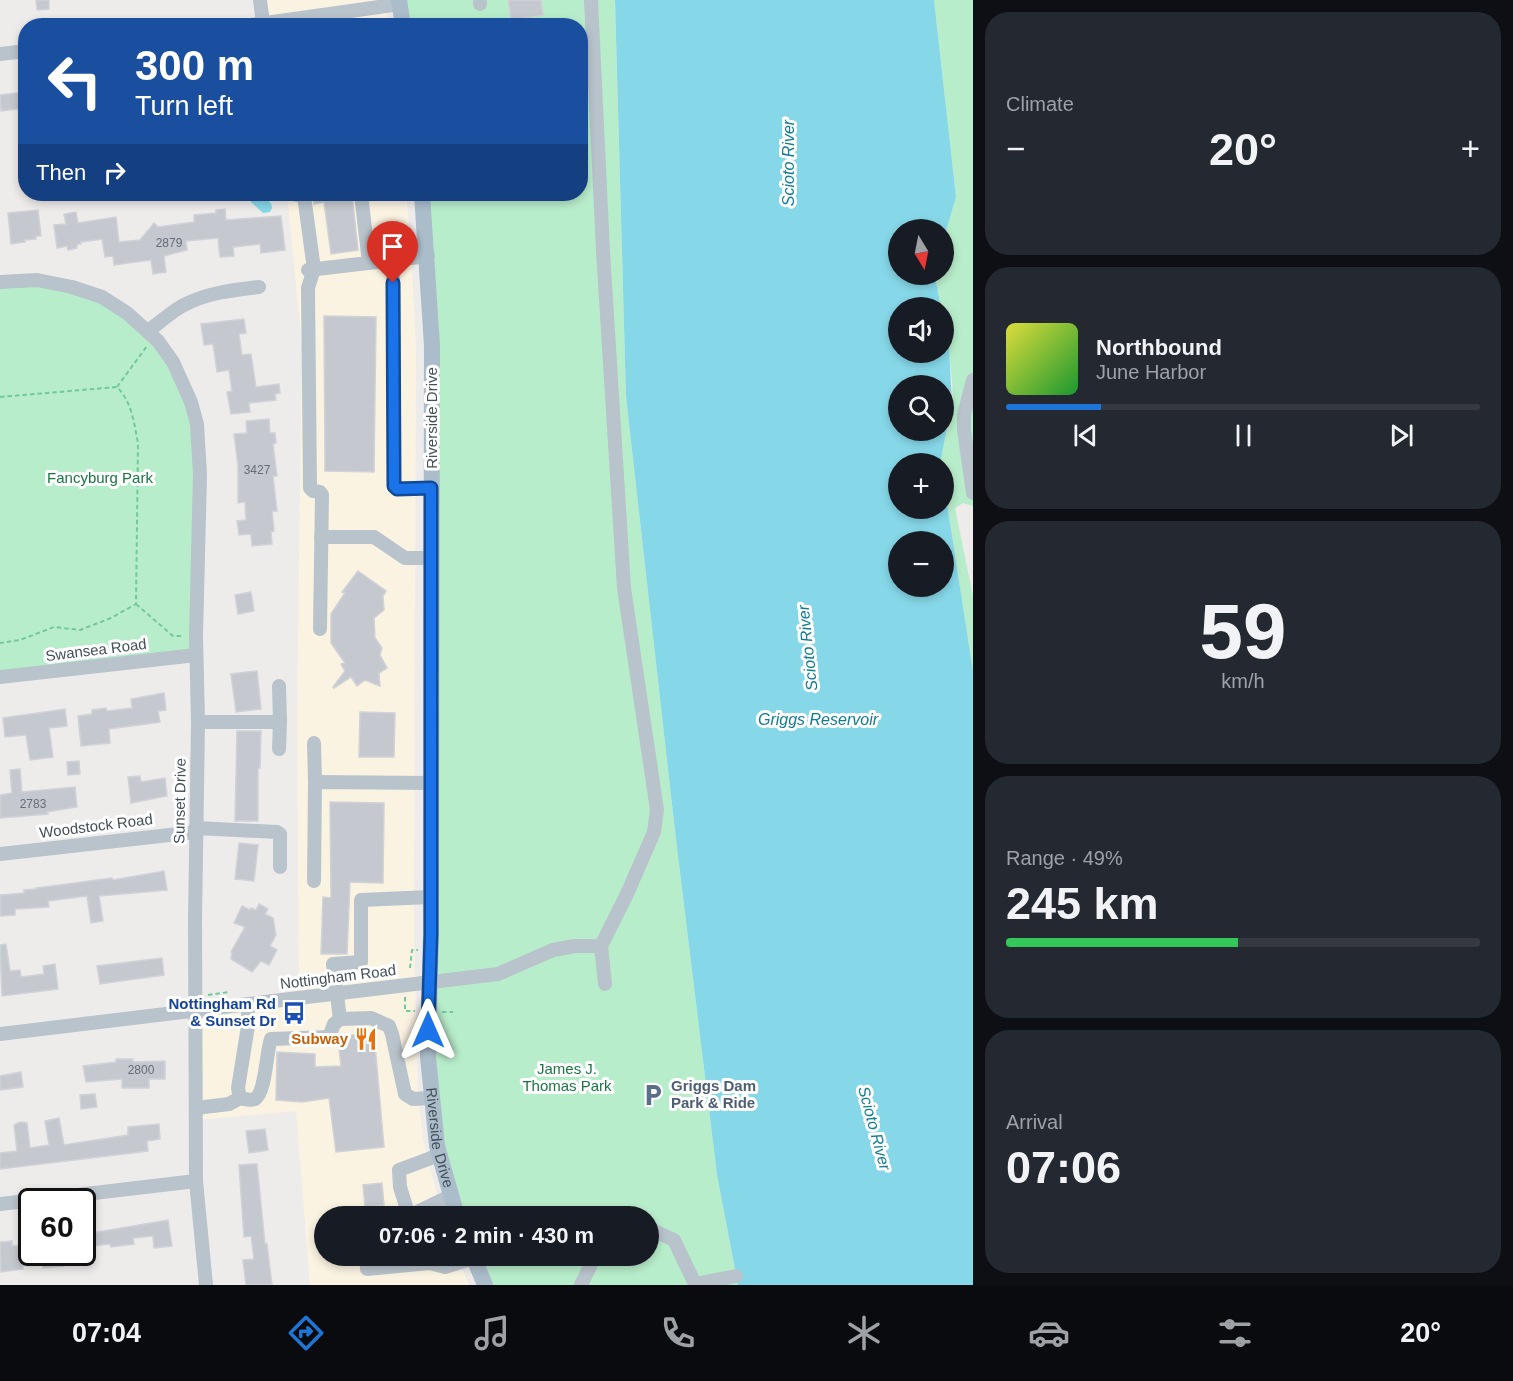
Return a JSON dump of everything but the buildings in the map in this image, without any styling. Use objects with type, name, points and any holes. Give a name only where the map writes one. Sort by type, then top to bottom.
[{"type":"main road","points":[[400,2],[401,18]]},
{"type":"main road","name":"Riverside Drive","points":[[423,201],[432,345],[431,897],[428,1057],[439,1155],[454,1206]]},
{"type":"main road","points":[[477,1266],[484,1285]]},
{"type":"street","points":[[260,0],[262,18]]},
{"type":"street","points":[[591,0],[603,251],[624,588],[657,810],[654,832],[601,946],[605,984]]},
{"type":"street","points":[[296,18],[400,2]]},
{"type":"street","points":[[0,54],[18,52]]},
{"type":"street","points":[[303,201],[310,270],[308,288],[310,488],[322,495],[320,629]]},
{"type":"street","points":[[362,201],[369,263]]},
{"type":"street","points":[[310,270],[428,256]]},
{"type":"street","points":[[393,260],[394,486],[397,489],[431,488]]},
{"type":"street","name":"Sunset Drive","points":[[0,282],[37,280],[72,287],[102,297],[127,313],[147,338],[173,362],[191,402],[197,424],[200,475],[196,655],[198,722],[196,1181],[206,1285]]},
{"type":"street","points":[[147,338],[180,307],[200,297],[259,287]]},
{"type":"street","points":[[973,380],[964,415],[964,430],[973,493]]},
{"type":"street","points":[[321,537],[374,537],[405,558],[431,558]]},
{"type":"street","name":"Swansea Road","points":[[0,677],[196,655]]},
{"type":"street","points":[[279,686],[279,749]]},
{"type":"street","points":[[198,722],[280,722]]},
{"type":"street","points":[[314,743],[314,881]]},
{"type":"street","points":[[315,782],[431,783]]},
{"type":"street","name":"Woodstock Road","points":[[0,854],[196,830],[276,832],[280,834],[280,867]]},
{"type":"street","points":[[340,1018],[333,964],[361,962],[361,900],[431,897]]},
{"type":"street","name":"Nottingham Road","points":[[0,1034],[498,974],[553,950],[575,946],[601,946]]},
{"type":"street","points":[[240,1098],[237,1088],[248,1026],[248,1004]]},
{"type":"street","points":[[248,1026],[271,1039],[329,1037],[334,1024],[340,1018],[371,1018],[389,1026],[405,1094],[412,1099],[431,1098]]},
{"type":"street","points":[[196,1108],[229,1104],[240,1098],[254,1099],[261,1091],[271,1039]]},
{"type":"street","points":[[439,1155],[399,1170],[400,1187],[409,1216],[450,1196]]},
{"type":"street","points":[[0,1204],[196,1181]]},
{"type":"street","points":[[659,1233],[674,1240],[695,1284],[736,1276]]},
{"type":"street","points":[[367,1266],[367,1269],[398,1266]]},
{"type":"street","points":[[581,1285],[590,1266]]},
{"type":"path","points":[[117,387],[147,338]]},
{"type":"path","points":[[0,397],[117,387],[126,396],[134,420],[138,443],[136,604]]},
{"type":"path","points":[[136,604],[174,636],[189,636]]},
{"type":"path","points":[[0,643],[20,640],[54,627],[80,630],[111,618],[136,604]]},
{"type":"shaded area","points":[[260,0],[385,0],[387,18],[334,18],[334,15],[307,18],[262,18]]},
{"type":"shaded area","points":[[288,201],[407,201],[416,346],[414,938],[418,1100],[424,1144],[440,1206],[314,1206],[314,1266],[461,1266],[469,1285],[310,1285],[296,1111],[196,1120],[196,1011],[299,998],[297,715],[302,345]]},
{"type":"green space","name":"James J. Thomas Park","points":[[399,0],[615,0],[626,397],[717,1175],[738,1285],[492,1285],[480,1266],[659,1266],[659,1206],[454,1206],[437,1146],[431,934],[422,201],[588,201],[588,18],[402,18]]},
{"type":"green space","points":[[934,0],[973,0],[973,506],[963,503],[955,508],[973,596],[973,671],[954,548],[954,531],[951,531],[949,519],[954,519],[954,453],[941,453],[944,441],[954,441],[954,375],[952,375],[950,363],[954,363],[954,297],[939,297],[937,285],[954,285],[954,219],[950,219],[956,197]]},
{"type":"green space","name":"Fancyburg Park","points":[[37,280],[102,297],[158,341],[197,424],[196,655],[0,677],[0,282]]},
{"type":"water","name":"Griggs Reservoir","points":[[615,0],[934,0],[956,197],[950,219],[888,219],[888,285],[937,285],[939,297],[888,297],[888,363],[950,363],[950,375],[888,375],[888,441],[944,441],[942,453],[888,453],[888,519],[949,519],[951,531],[888,531],[888,597],[954,597],[954,548],[973,671],[973,1285],[738,1285],[717,1175],[626,397]]},
{"type":"water","points":[[269,201],[272,208],[270,212],[263,213],[251,202]]},
{"type":"place","name":"Nottingham Rd & Sunset Dr","points":[[294,1013]]},
{"type":"place","name":"Subway","points":[[366,1039]]},
{"type":"place","name":"Griggs Dam Park & Ride","points":[[653,1095]]},
{"type":"route","points":[[393,283],[394,486],[397,489],[431,488],[431,934],[428,1030]]},
{"type":"water label","name":"Scioto River","points":[[788,163]]},
{"type":"water label","name":"Scioto River","points":[[807,648]]},
{"type":"water label","name":"Scioto River","points":[[875,1128]]}]
